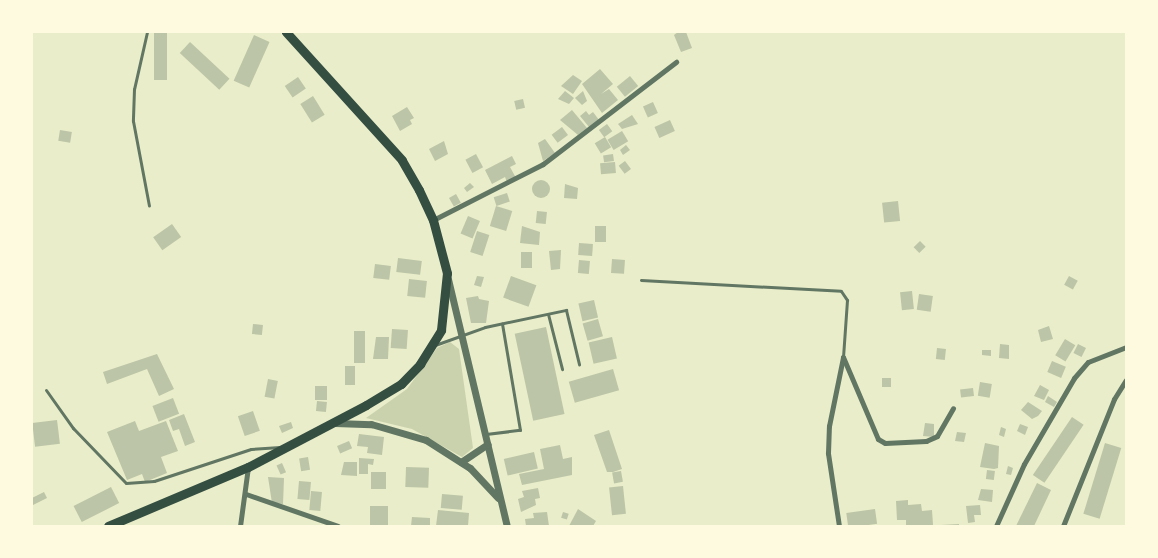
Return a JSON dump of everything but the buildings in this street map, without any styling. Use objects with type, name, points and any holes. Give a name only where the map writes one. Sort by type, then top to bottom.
[{"type":"highway","points":[[108,526],[291,446],[401,384],[433,346],[441,330],[447,302],[447,273],[433,220],[402,160],[286,32]]},
{"type":"street","points":[[433,220],[543,164],[676,62]]},
{"type":"street","points":[[447,273],[464,333],[507,526]]},
{"type":"street","points":[[996,526],[1023,464],[1074,378],[1088,362],[1126,347]]},
{"type":"street","points":[[843,357],[878,438],[885,443],[926,441],[937,436],[953,408]]},
{"type":"street","points":[[839,526],[828,453],[829,426],[843,357]]},
{"type":"street","points":[[1063,526],[1114,399],[1126,380]]},
{"type":"street","points":[[333,422],[400,431],[426,440],[461,462],[500,500]]},
{"type":"street","points":[[461,462],[488,444]]},
{"type":"street","points":[[240,526],[248,466]]},
{"type":"street","points":[[246,494],[338,526]]},
{"type":"lane","points":[[147,32],[134,89],[133,121],[149,206]]},
{"type":"lane","points":[[641,280],[841,291],[847,300],[843,357]]},
{"type":"lane","points":[[433,346],[464,333],[566,310],[579,364]]},
{"type":"lane","points":[[548,314],[562,369]]},
{"type":"lane","points":[[486,434],[520,430],[502,323]]},
{"type":"lane","points":[[46,390],[73,428],[126,483],[154,481],[250,449],[291,446]]},
{"type":"green space","points":[[450,342],[459,349],[473,448],[462,457],[412,429],[366,418],[407,389],[437,348]]}]
